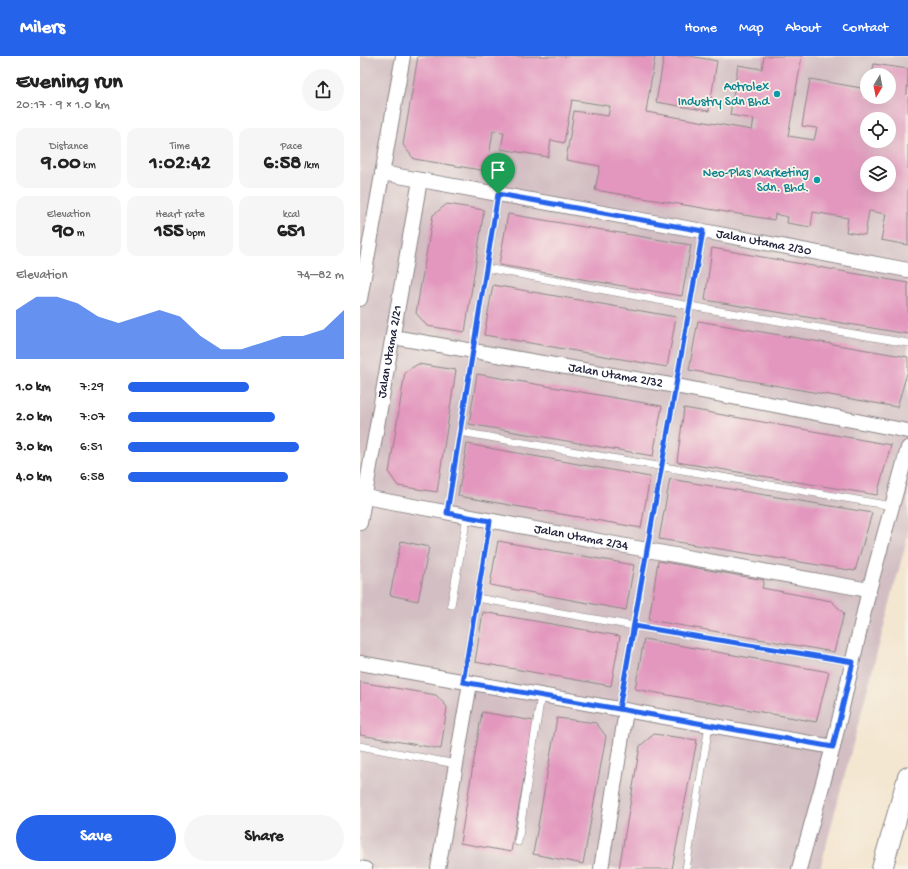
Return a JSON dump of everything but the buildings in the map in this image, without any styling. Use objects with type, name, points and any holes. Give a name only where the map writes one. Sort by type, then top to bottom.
[{"type":"main road","points":[[882,869],[908,777]]},
{"type":"street","points":[[360,299],[403,56]]},
{"type":"street","name":"Jalan Utama 2/30","points":[[382,173],[908,270]]},
{"type":"street","name":"Jalan Utama 2/21","points":[[360,523],[420,180]]},
{"type":"street","name":"Jalan Utama 2/32","points":[[393,337],[676,386],[908,431]]},
{"type":"street","points":[[799,869],[833,747],[869,590],[908,448]]},
{"type":"street","name":"Jalan Utama 2/34","points":[[364,497],[869,590]]},
{"type":"street","points":[[360,663],[833,747]]},
{"type":"street","points":[[438,869],[456,764],[467,682]]},
{"type":"street","points":[[601,869],[623,710]]},
{"type":"street","points":[[360,868],[365,869]]},
{"type":"lane","points":[[447,513],[498,194]]},
{"type":"lane","points":[[623,710],[634,626],[703,231]]},
{"type":"lane","points":[[486,268],[690,306],[908,343]]},
{"type":"lane","points":[[460,432],[892,506]]},
{"type":"lane","points":[[451,605],[467,517]]},
{"type":"lane","points":[[467,682],[477,598],[490,521]]},
{"type":"lane","points":[[477,598],[634,626],[853,662]]},
{"type":"lane","points":[[518,842],[541,696]]},
{"type":"lane","points":[[686,869],[709,725]]},
{"type":"lane","points":[[360,746],[456,764]]},
{"type":"shaded area","points":[[360,56],[908,56],[908,535],[820,869],[360,869]]},
{"type":"place","name":"Actrolex Industry Sdn Bhd","points":[[777,94]]},
{"type":"place","name":"Neo-Plas Marketing Sdn. Bhd.","points":[[817,180]]},
{"type":"route","points":[[498,194],[447,513],[490,521],[463,682],[619,709],[634,626],[853,662],[833,747],[619,709],[703,231],[498,194]]}]
